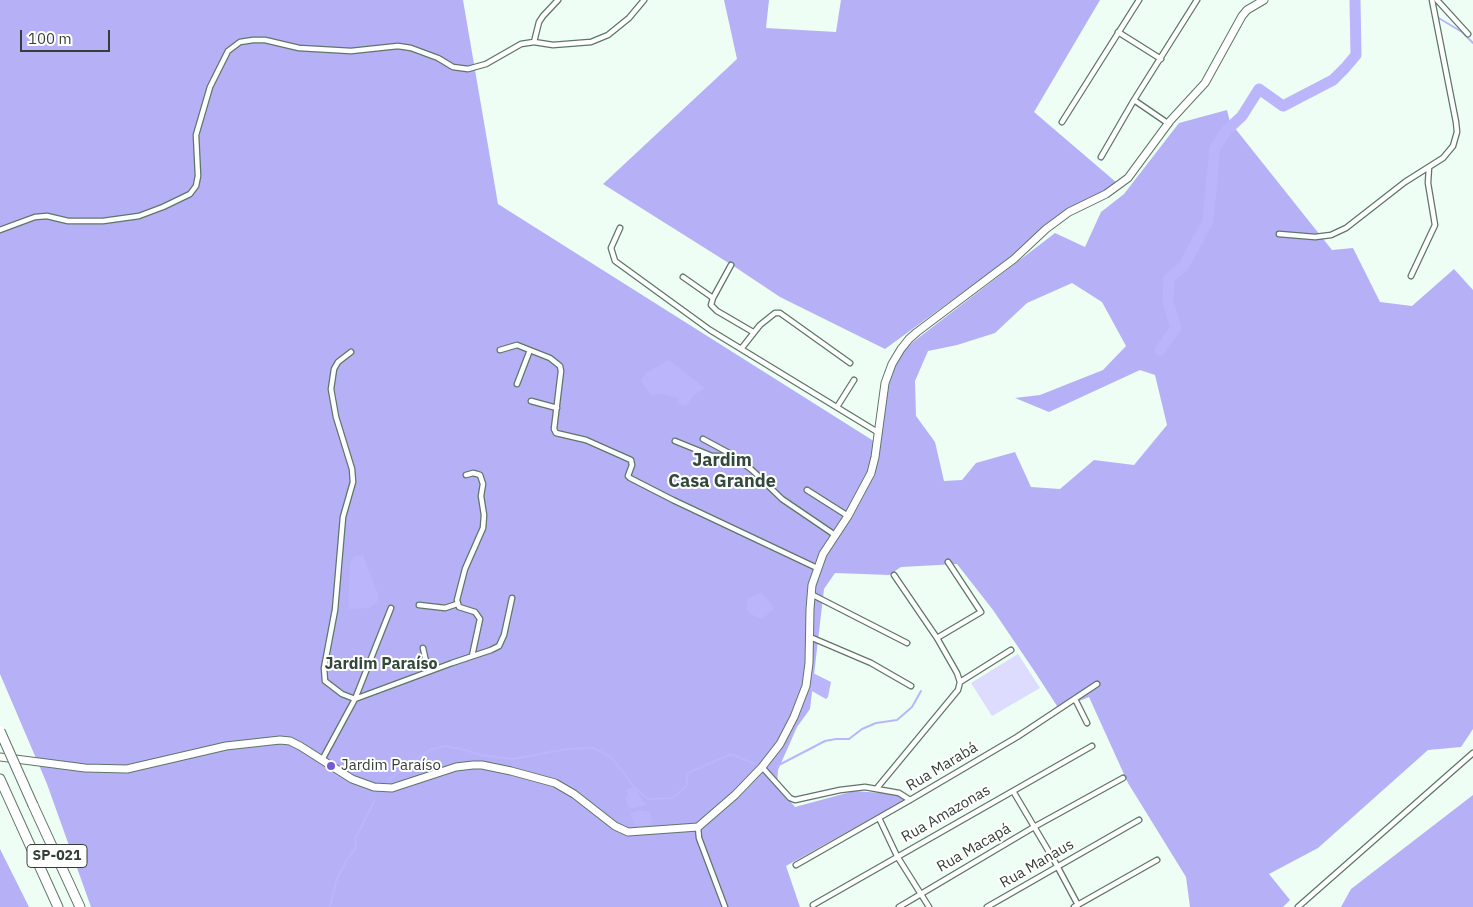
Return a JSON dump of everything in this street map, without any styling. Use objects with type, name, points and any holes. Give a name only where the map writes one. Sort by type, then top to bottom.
[{"type":"highway","name":"SP-021","points":[[0,731],[80,907]]},
{"type":"highway","name":"SP-021","points":[[0,778],[58,907]]},
{"type":"main road","points":[[0,757],[85,768],[127,769],[226,746],[280,740],[290,741],[362,783],[374,787],[386,789],[456,767],[488,766],[555,783],[574,794],[615,826],[628,832],[698,827],[735,795],[762,768],[786,733],[806,686],[810,637],[810,594],[817,568],[871,473],[879,433],[880,410],[888,373],[908,339],[1008,265],[1053,223],[1102,196],[1128,178],[1168,124],[1205,83],[1244,13],[1264,0]]},
{"type":"street","points":[[534,42],[539,22],[558,0]]},
{"type":"street","points":[[0,230],[35,217],[47,216],[68,221],[102,221],[139,216],[164,207],[190,194],[196,186],[198,176],[196,134],[210,87],[228,51],[240,42],[265,40],[299,48],[350,51],[398,46],[411,48],[438,58],[453,67],[468,69],[486,64],[521,44],[534,42],[553,44],[591,42],[608,35],[629,18],[644,0]]},
{"type":"street","points":[[1062,122],[1139,0]]},
{"type":"street","points":[[1101,157],[1134,100],[1197,0]]},
{"type":"street","points":[[1280,234],[1315,237],[1331,235],[1346,228],[1405,182],[1443,158],[1453,146],[1457,132],[1453,100],[1432,0]]},
{"type":"street","points":[[1437,0],[1468,34]]},
{"type":"street","points":[[1118,32],[1161,59]]},
{"type":"street","points":[[1134,100],[1168,124]]},
{"type":"street","points":[[1411,276],[1435,225],[1428,184],[1429,167]]},
{"type":"street","points":[[620,228],[611,248],[615,262],[669,302],[741,349],[879,433]]},
{"type":"street","points":[[731,265],[711,305],[717,311],[753,332]]},
{"type":"street","points":[[683,277],[713,298]]},
{"type":"street","points":[[741,349],[753,332],[775,313],[780,313],[850,363]]},
{"type":"street","points":[[500,350],[518,346],[550,358],[560,366],[554,429],[556,433],[586,440],[631,460],[632,465],[628,476],[630,478],[817,568]]},
{"type":"street","points":[[517,384],[530,350]]},
{"type":"street","points":[[351,352],[338,362],[334,369],[330,389],[336,417],[352,469],[353,482],[343,517],[335,610],[324,676],[325,681],[334,689],[355,699],[491,650],[499,646],[504,635],[512,598]]},
{"type":"street","points":[[837,407],[854,380]]},
{"type":"street","points":[[531,401],[557,408]]},
{"type":"street","points":[[703,439],[734,456],[752,470],[782,499],[835,535]]},
{"type":"street","points":[[675,441],[712,456],[734,456]]},
{"type":"street","points":[[457,604],[465,569],[481,535],[484,520],[481,503],[482,479],[480,475],[473,473],[466,475]]},
{"type":"street","points":[[807,490],[848,516]]},
{"type":"street","points":[[937,638],[981,612],[948,562]]},
{"type":"street","points":[[877,788],[958,690],[960,682],[957,673],[937,638],[894,575]]},
{"type":"street","points":[[810,594],[907,644]]},
{"type":"street","points":[[419,605],[445,608],[457,604]]},
{"type":"street","points":[[457,604],[459,607],[475,612],[480,619],[472,656]]},
{"type":"street","points":[[322,760],[355,699],[391,608]]},
{"type":"street","points":[[810,637],[871,663],[911,686]]},
{"type":"street","points":[[423,648],[428,672]]},
{"type":"street","points":[[960,682],[1011,650]]},
{"type":"street","name":"Rua Marabá","points":[[796,865],[1017,737],[1097,684]]},
{"type":"street","points":[[1075,699],[1087,723]]},
{"type":"street","name":"Rua Amazonas","points":[[813,905],[1092,746]]},
{"type":"street","points":[[1298,907],[1473,753]]},
{"type":"street","points":[[762,768],[790,798],[795,800],[859,787],[877,788],[899,793],[910,800]]},
{"type":"street","name":"Rua Macapá","points":[[899,907],[1034,827],[1123,778]]},
{"type":"street","points":[[1013,790],[1058,867],[1076,906],[1157,860]]},
{"type":"street","points":[[879,818],[897,856],[929,907]]},
{"type":"street","name":"Rua Manaus","points":[[987,907],[1139,820]]},
{"type":"street","points":[[698,827],[699,838],[725,907]]},
{"type":"shaded area","points":[[0,0],[463,0],[498,204],[880,445],[890,374],[904,349],[1055,233],[1085,247],[1101,212],[1124,194],[1179,123],[1227,110],[1230,122],[1332,250],[1353,248],[1380,302],[1412,306],[1454,269],[1473,290],[1473,729],[1461,747],[1428,750],[1318,848],[1269,874],[1290,900],[1283,907],[1190,907],[1186,877],[1128,783],[1089,697],[1059,709],[993,610],[957,564],[901,567],[889,575],[835,573],[824,589],[810,709],[797,727],[778,770],[777,785],[795,807],[854,791],[896,794],[904,800],[786,866],[800,907],[91,907],[47,784],[0,674]],"holes":[[[1072,283],[1102,302],[1126,346],[1103,370],[1040,395],[1015,398],[1049,412],[1140,370],[1155,375],[1167,425],[1134,465],[1094,460],[1060,489],[1031,487],[1015,452],[976,463],[962,480],[944,481],[935,442],[916,416],[915,381],[928,351],[957,345],[995,333],[1027,303]]]},
{"type":"shaded area","points":[[724,0],[769,0],[766,28],[836,32],[841,0],[1100,0],[1034,112],[1117,183],[1030,243],[885,349],[780,297],[603,184],[737,59]]},
{"type":"shaded area","points":[[669,360],[705,388],[694,395],[686,406],[677,404],[679,398],[663,394],[651,395],[641,381],[646,373]]},
{"type":"shaded area","points":[[363,555],[378,594],[377,602],[369,608],[348,609],[350,564],[354,556]]},
{"type":"shaded area","points":[[761,593],[774,609],[762,619],[750,614],[747,609],[748,599]]},
{"type":"shaded area","points":[[1018,654],[1040,688],[992,716],[971,683]]},
{"type":"shaded area","points":[[811,672],[831,682],[826,699],[810,690]]},
{"type":"shaded area","points":[[634,787],[646,805],[629,809],[625,799],[628,795],[626,790]]},
{"type":"shaded area","points":[[1473,795],[1473,907],[1341,907],[1351,889]]},
{"type":"shaded area","points":[[640,810],[650,812],[652,825],[644,828],[636,827],[630,813]]},
{"type":"shaded area","points":[[0,849],[29,907],[0,907]]},
{"type":"waterway","points":[[1160,350],[1176,328],[1168,302],[1169,278],[1183,267],[1208,221],[1215,148],[1226,131],[1242,116],[1259,89],[1283,106],[1333,80],[1345,68],[1356,55],[1355,0]]},
{"type":"waterway","points":[[1437,17],[1462,32],[1473,43]]},
{"type":"waterway","points":[[777,766],[825,741],[849,739],[862,729],[876,723],[897,720],[912,707],[921,691]]},
{"type":"waterway","points":[[388,781],[430,750],[445,746],[481,755],[513,759],[567,749],[593,748],[611,757],[634,787],[648,799],[673,798],[686,786],[688,773],[731,754],[755,764]]},
{"type":"waterway","points":[[330,907],[336,881],[349,856],[356,848],[355,839],[375,800]]},
{"type":"place","name":"Jardim Paraíso","points":[[331,766]]},
{"type":"district","name":"Jardim Casa Grande","points":[[722,471]]},
{"type":"district","name":"Jardim Paraíso","points":[[381,664]]}]
